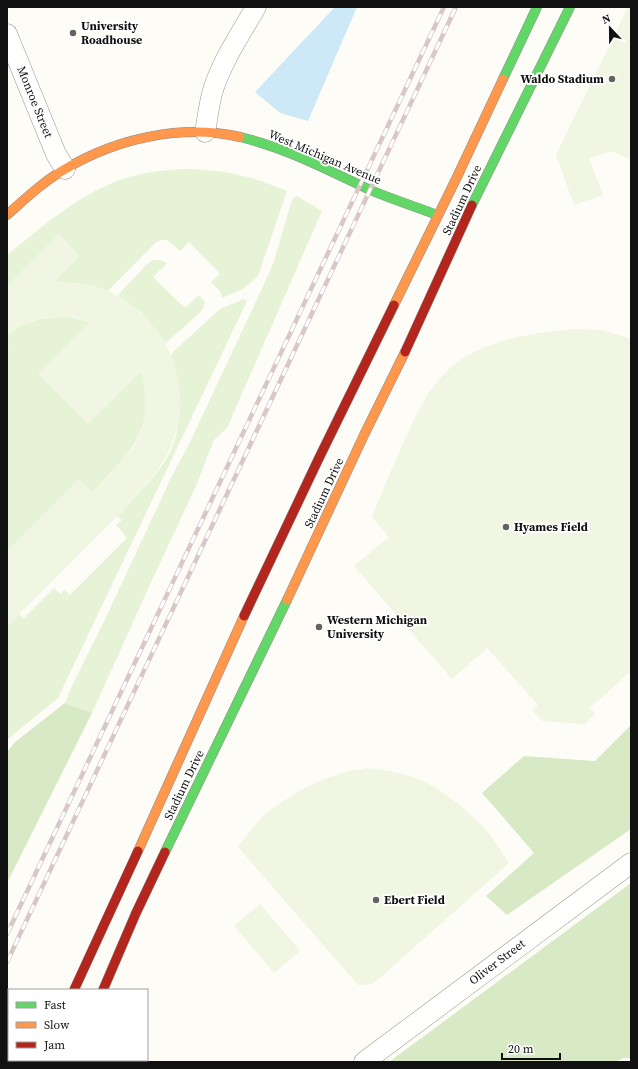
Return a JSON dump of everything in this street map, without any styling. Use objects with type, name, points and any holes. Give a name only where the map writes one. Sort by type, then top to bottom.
[{"type":"main road","name":"Stadium Drive","points":[[74,989],[259,584],[437,215],[457,177],[537,7]]},
{"type":"main road","name":"Stadium Drive","points":[[103,989],[136,913],[308,557],[364,435],[417,327],[481,186],[508,135],[570,7]]},
{"type":"main road","name":"West Michigan Avenue","points":[[7,215],[33,192],[65,169],[106,148],[136,139],[160,135],[205,132],[234,136],[262,143],[300,157],[370,190],[437,215]]},
{"type":"street","points":[[205,132],[210,101],[216,82],[229,52],[256,7]]},
{"type":"street","name":"Monroe Street","points":[[7,34],[56,154],[65,169]]},
{"type":"street","name":"Oliver Street","points":[[364,1062],[631,863]]},
{"type":"green space","name":"Waldo Stadium","points":[[628,7],[631,7],[631,160],[613,151],[589,158],[603,195],[574,205],[556,155]]},
{"type":"green space","points":[[183,169],[210,170],[236,174],[262,181],[287,191],[258,276],[243,289],[222,298],[220,291],[211,282],[220,274],[189,242],[180,251],[167,240],[161,240],[155,243],[108,291],[84,284],[58,282],[7,286],[7,255],[73,204],[102,188],[125,178],[149,172]]},
{"type":"green space","points":[[297,196],[322,211],[227,428],[214,440],[196,486],[92,713],[65,703],[265,282],[274,261],[291,203]]},
{"type":"green space","points":[[59,234],[80,256],[53,282],[84,284],[108,290],[129,303],[148,320],[163,339],[170,352],[178,379],[180,393],[179,417],[174,438],[165,458],[154,476],[140,493],[7,626],[7,552],[79,480],[92,492],[124,459],[135,445],[143,426],[145,415],[145,393],[141,372],[88,424],[38,374],[90,322],[68,317],[47,318],[26,324],[7,336],[7,286]]},
{"type":"green space","points":[[153,260],[160,260],[167,263],[153,277],[185,308],[199,295],[205,302],[203,309],[166,343],[141,312],[119,297],[119,294],[147,264]]},
{"type":"green space","points":[[244,299],[247,301],[58,698],[7,740],[7,626],[19,614],[24,618],[54,588],[61,594],[64,590],[70,595],[127,538],[116,525],[122,520],[117,516],[153,478],[161,467],[168,456],[177,432],[178,387],[176,369],[171,356],[173,352],[220,309]]},
{"type":"green space","points":[[68,317],[90,322],[38,375],[141,372],[146,393],[146,410],[143,424],[138,437],[123,460],[92,492],[79,480],[7,552],[7,352],[9,350],[7,348],[7,336],[21,326],[36,320]]},
{"type":"green space","name":"Hyames Field","points":[[576,329],[601,330],[631,339],[631,671],[590,708],[595,714],[585,724],[542,721],[532,710],[538,705],[487,648],[452,679],[354,566],[389,537],[372,517],[382,491],[417,414],[437,382],[455,364],[482,348],[513,338],[545,332]]},
{"type":"green space","points":[[65,703],[92,713],[7,883],[7,752],[15,742]]},
{"type":"green space","points":[[631,725],[631,829],[507,915],[486,896],[534,853],[482,793],[524,756],[595,761]]},
{"type":"green space","name":"Ebert Field","points":[[368,768],[396,772],[413,777],[431,785],[449,797],[466,810],[484,828],[509,863],[373,984],[358,985],[238,847],[263,816],[292,796],[322,780],[355,770]]},
{"type":"green space","points":[[631,883],[631,1058],[624,1058],[614,1062],[389,1062]]},
{"type":"green space","points":[[260,904],[300,951],[274,973],[234,926]]},
{"type":"water","points":[[335,7],[357,7],[308,121],[280,113],[255,92]]},
{"type":"railway","points":[[7,934],[444,7]]},
{"type":"railway","points":[[7,962],[456,7]]},
{"type":"traffic: fast","points":[[503,79],[537,7]]},
{"type":"traffic: fast","points":[[472,205],[570,7]]},
{"type":"traffic: fast","points":[[240,137],[290,153],[368,189],[437,215]]},
{"type":"traffic: fast","points":[[165,852],[287,600]]},
{"type":"traffic: slow","points":[[394,305],[503,79]]},
{"type":"traffic: slow","points":[[7,215],[51,178],[87,158],[107,149],[151,136],[173,133],[218,133],[240,137]]},
{"type":"traffic: slow","points":[[287,600],[364,435],[405,352]]},
{"type":"traffic: slow","points":[[138,851],[244,616]]},
{"type":"traffic: jam","points":[[405,352],[472,205]]},
{"type":"traffic: jam","points":[[244,616],[394,305]]},
{"type":"traffic: jam","points":[[74,989],[138,851]]},
{"type":"traffic: jam","points":[[103,989],[136,913],[165,852]]},
{"type":"place","name":"University Roadhouse","points":[[73,33]]},
{"type":"place","name":"Waldo Stadium","points":[[612,79]]},
{"type":"place","name":"Hyames Field","points":[[506,527]]},
{"type":"place","name":"Western Michigan University","points":[[319,627]]},
{"type":"place","name":"Ebert Field","points":[[376,900]]}]
